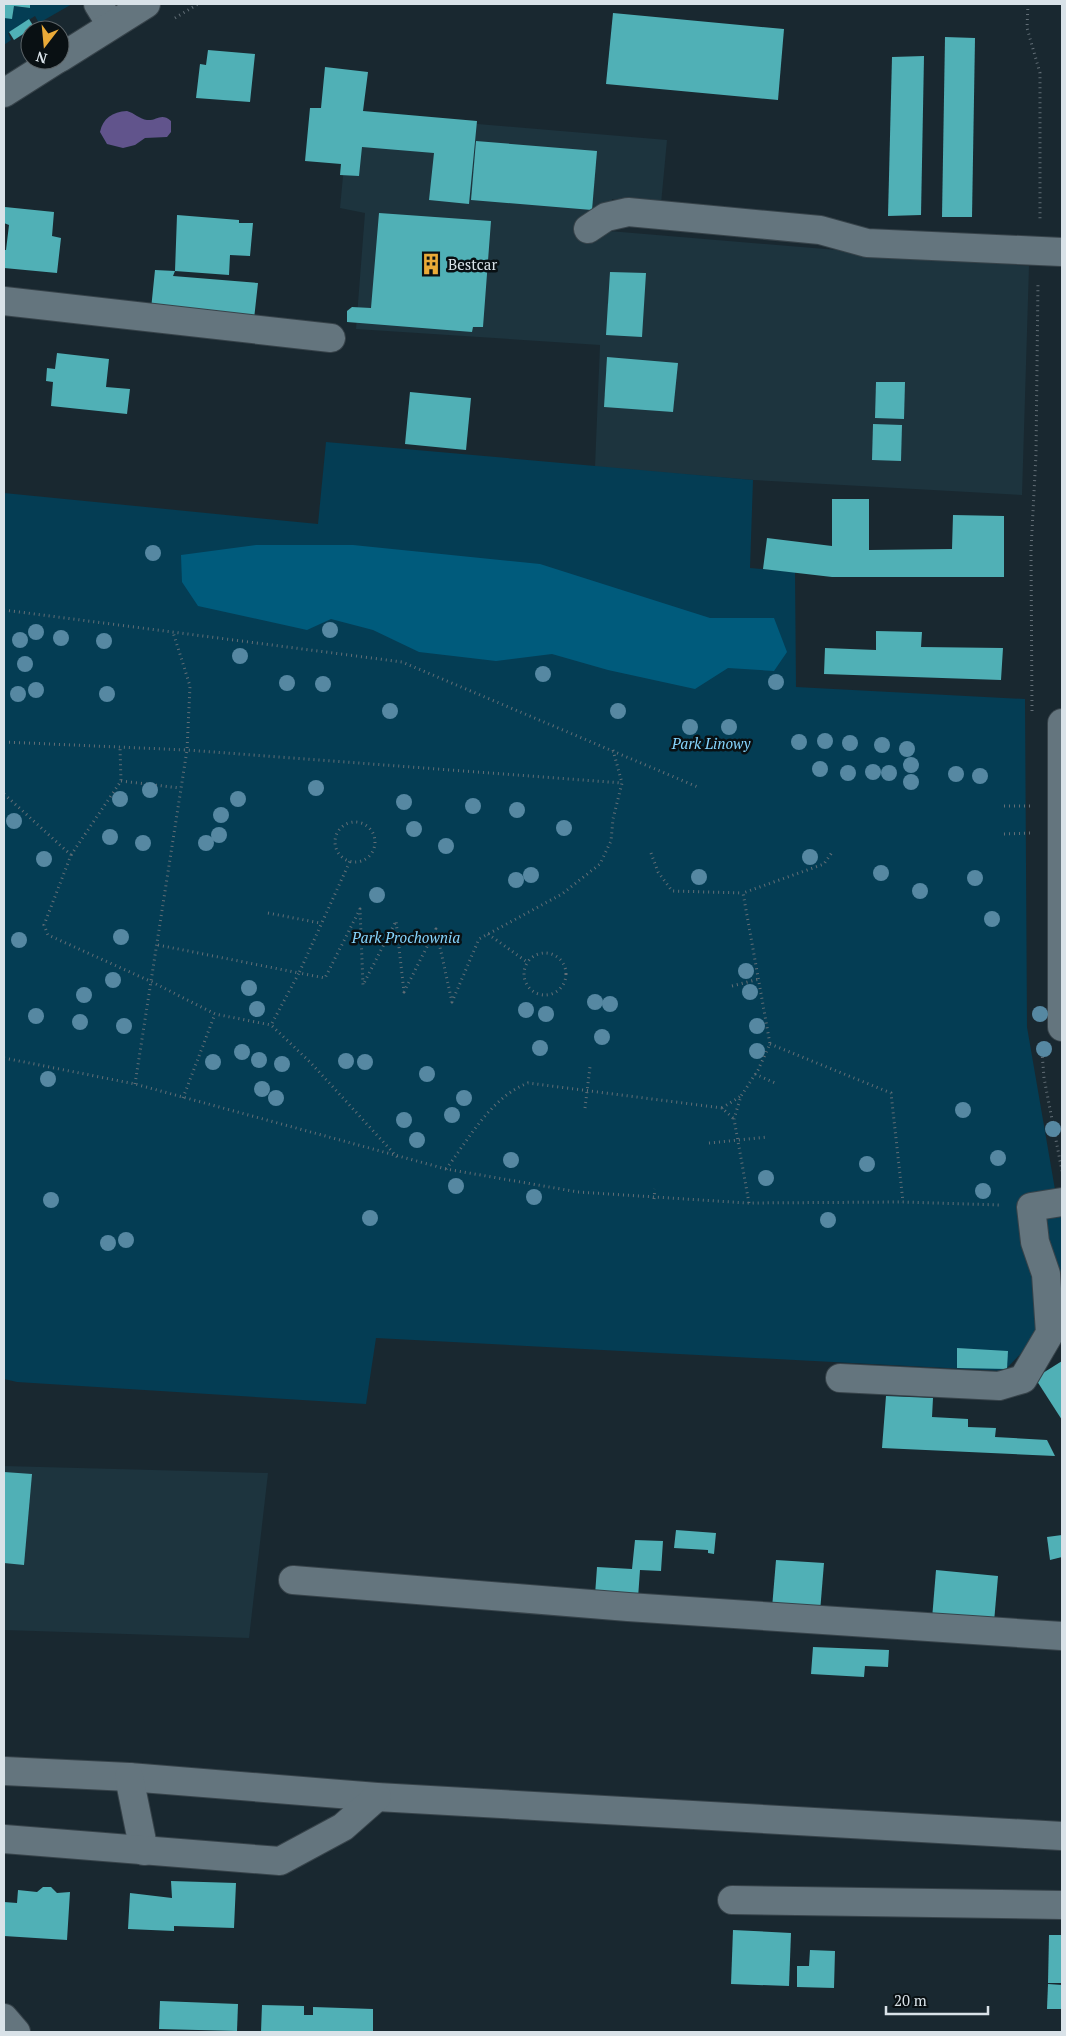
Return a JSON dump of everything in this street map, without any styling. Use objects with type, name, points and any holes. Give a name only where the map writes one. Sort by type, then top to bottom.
[{"type":"street","points":[[70,48],[104,15],[146,4]]},
{"type":"street","points":[[4,93],[40,70]]},
{"type":"street","points":[[588,229],[606,217],[628,212],[820,230],[867,243],[1062,252]]},
{"type":"street","points":[[4,301],[331,338]]},
{"type":"street","points":[[1062,723],[1062,1028]]},
{"type":"street","points":[[840,1378],[999,1386],[1022,1380],[1050,1333],[1046,1274],[1035,1242],[1030,1207],[1062,1202]]},
{"type":"street","points":[[293,1580],[628,1607],[1062,1636]]},
{"type":"street","points":[[4,1771],[129,1778],[377,1797],[1062,1836]]},
{"type":"street","points":[[129,1778],[144,1851]]},
{"type":"street","points":[[4,1838],[280,1861],[343,1827],[377,1797]]},
{"type":"street","points":[[732,1900],[1062,1905]]},
{"type":"street","points":[[4,2018],[16,2032]]},
{"type":"path","points":[[1032,712],[1031,550],[1036,454]]},
{"type":"path","points":[[4,610],[402,662],[700,788]]},
{"type":"path","points":[[135,1084],[187,750],[190,686],[173,632]]},
{"type":"path","points":[[4,742],[187,750],[622,783]]},
{"type":"path","points":[[120,748],[121,781],[71,855],[44,925],[44,930],[48,935],[152,982],[214,1014],[271,1024],[310,1062],[398,1158]]},
{"type":"path","points":[[158,945],[325,978],[360,909],[363,985],[396,921],[404,992],[436,929],[452,1002],[479,939],[562,894],[600,864],[612,841],[612,819],[622,783],[613,750]]},
{"type":"path","points":[[121,781],[180,788]]},
{"type":"path","points":[[4,794],[71,855]]},
{"type":"path","points":[[1033,796],[1033,815]]},
{"type":"path","points":[[1004,806],[1033,806]]},
{"type":"path","points":[[349,822],[362,822],[368,826],[375,836],[374,849],[366,859],[350,861],[337,851],[336,837],[338,830],[349,822]]},
{"type":"path","points":[[1004,834],[1034,833],[1034,824]]},
{"type":"path","points":[[651,853],[658,872],[672,891],[743,893],[824,864],[833,851]]},
{"type":"path","points":[[271,1024],[298,973],[350,861]]},
{"type":"path","points":[[743,893],[770,1044],[755,1074],[741,1096],[734,1118],[749,1203]]},
{"type":"path","points":[[268,914],[320,923]]},
{"type":"path","points":[[488,934],[527,962]]},
{"type":"path","points":[[538,953],[556,955],[562,960],[566,969],[567,977],[562,987],[550,995],[532,992],[525,982],[523,975],[527,962],[538,953]]},
{"type":"path","points":[[732,986],[759,978]]},
{"type":"path","points":[[182,1098],[214,1014]]},
{"type":"path","points":[[770,1044],[891,1093],[903,1202]]},
{"type":"path","points":[[4,1058],[135,1084],[398,1158],[446,1169],[578,1192],[654,1199],[749,1203],[903,1202],[1030,1207]]},
{"type":"path","points":[[585,1108],[590,1067]]},
{"type":"path","points":[[755,1074],[776,1083]]},
{"type":"path","points":[[446,1169],[497,1102],[518,1087],[528,1083],[722,1108],[734,1118]]},
{"type":"path","points":[[722,1108],[741,1096]]},
{"type":"path","points":[[709,1142],[768,1137]]},
{"type":"path","points":[[654,1199],[655,1189]]},
{"type":"shaded area","points":[[127,111],[147,120],[162,117],[168,118],[171,121],[171,132],[167,137],[145,138],[135,145],[123,148],[107,144],[100,132],[103,123],[113,114]]},
{"type":"shaded area","points":[[349,113],[667,140],[661,204],[612,199],[609,231],[1029,266],[1022,495],[753,480],[595,467],[600,345],[356,329],[365,213],[340,208]]},
{"type":"shaded area","points":[[256,545],[353,545],[540,564],[710,618],[774,618],[787,652],[774,671],[728,668],[695,689],[608,670],[552,654],[496,661],[419,652],[373,630],[331,619],[307,630],[198,606],[182,582],[181,555]]},
{"type":"shaded area","points":[[4,1466],[268,1473],[249,1638],[4,1630]]},
{"type":"green space","points":[[30,4],[72,4],[44,20],[37,20],[35,16],[29,20],[20,20],[20,25],[8,33],[11,40],[4,45],[4,18],[12,18],[14,6],[29,8]]},
{"type":"green space","name":"Park Prochownia","points":[[326,442],[753,480],[750,568],[795,572],[796,687],[1025,699],[1027,1027],[1058,1207],[1062,1216],[1062,1311],[1004,1371],[376,1338],[366,1404],[17,1382],[4,1379],[4,493],[318,524]]},
{"type":"building","points":[[4,4],[30,4],[30,8],[14,6],[12,19],[4,18]]},
{"type":"building","points":[[613,13],[784,29],[778,100],[606,84]]},
{"type":"building","points":[[20,25],[20,36],[14,40],[9,32]]},
{"type":"building","points":[[945,37],[975,38],[972,217],[942,217]]},
{"type":"building","points":[[208,50],[255,54],[250,102],[196,98],[200,64],[206,65]]},
{"type":"building","points":[[924,56],[921,215],[888,216],[892,57]]},
{"type":"building","points":[[325,67],[368,72],[363,111],[477,121],[469,204],[429,200],[434,153],[362,147],[359,176],[340,175],[341,164],[305,161],[310,108],[321,108]]},
{"type":"building","points":[[476,141],[597,151],[592,210],[471,200]]},
{"type":"building","points":[[5,207],[54,212],[52,236],[61,238],[57,273],[4,268],[4,250],[6,250],[9,225],[4,223]]},
{"type":"building","name":"Bestcar","points":[[379,213],[491,221],[483,327],[473,327],[472,332],[347,322],[347,311],[352,307],[371,308]]},
{"type":"building","points":[[177,215],[239,220],[239,223],[253,223],[250,256],[230,255],[229,275],[175,271]]},
{"type":"building","points":[[155,270],[175,271],[173,276],[258,283],[254,319],[151,309]]},
{"type":"building","points":[[610,272],[646,273],[642,337],[606,335]]},
{"type":"building","points":[[57,353],[109,359],[106,387],[130,389],[127,414],[51,406],[53,382],[46,381],[47,368],[55,369]]},
{"type":"building","points":[[607,357],[678,363],[673,412],[604,407]]},
{"type":"building","points":[[876,382],[905,382],[904,419],[875,418]]},
{"type":"building","points":[[410,392],[471,398],[466,450],[405,444]]},
{"type":"building","points":[[873,424],[902,425],[901,461],[872,460]]},
{"type":"building","points":[[832,499],[869,499],[869,550],[952,549],[953,515],[1004,516],[1004,577],[832,577],[763,569],[767,538],[832,546]]},
{"type":"building","points":[[876,631],[922,632],[921,647],[1003,648],[1001,680],[824,674],[825,648],[876,650]]},
{"type":"building","points":[[957,1348],[1008,1351],[1007,1369],[957,1368]]},
{"type":"building","points":[[1062,1361],[1062,1420],[1035,1378]]},
{"type":"building","points":[[886,1396],[933,1398],[932,1417],[968,1419],[968,1427],[996,1428],[995,1437],[1047,1440],[1055,1456],[882,1448]]},
{"type":"building","points":[[4,1472],[32,1474],[24,1565],[4,1563]]},
{"type":"building","points":[[676,1530],[716,1533],[714,1554],[708,1553],[708,1550],[674,1548]]},
{"type":"building","points":[[1062,1535],[1062,1557],[1050,1560],[1047,1537]]},
{"type":"building","points":[[635,1540],[663,1541],[661,1571],[640,1570],[638,1598],[595,1595],[597,1567],[632,1569]]},
{"type":"building","points":[[776,1560],[824,1563],[820,1612],[772,1608]]},
{"type":"building","points":[[936,1570],[998,1576],[994,1622],[932,1619]]},
{"type":"building","points":[[813,1647],[889,1650],[888,1667],[865,1666],[864,1677],[811,1674]]},
{"type":"building","points":[[171,1881],[236,1883],[234,1928],[174,1926],[174,1931],[128,1929],[130,1893],[172,1898]]},
{"type":"building","points":[[43,1887],[51,1887],[57,1893],[70,1892],[67,1940],[4,1936],[4,1902],[17,1903],[18,1890],[37,1892]]},
{"type":"building","points":[[733,1930],[791,1933],[789,1986],[731,1984]]},
{"type":"building","points":[[1049,1935],[1062,1935],[1062,1983],[1048,1983]]},
{"type":"building","points":[[810,1950],[835,1951],[834,1988],[797,1987],[797,1966],[809,1966]]},
{"type":"building","points":[[1048,1984],[1062,1985],[1062,2009],[1047,2009]]},
{"type":"building","points":[[160,2001],[238,2004],[237,2031],[159,2029]]},
{"type":"building","points":[[262,2005],[304,2006],[304,2015],[313,2015],[313,2007],[373,2009],[373,2032],[261,2032]]},
{"type":"place","name":"Bestcar","points":[[431,264]]},
{"type":"park label","name":"Park Linowy","points":[[711,743]]}]
